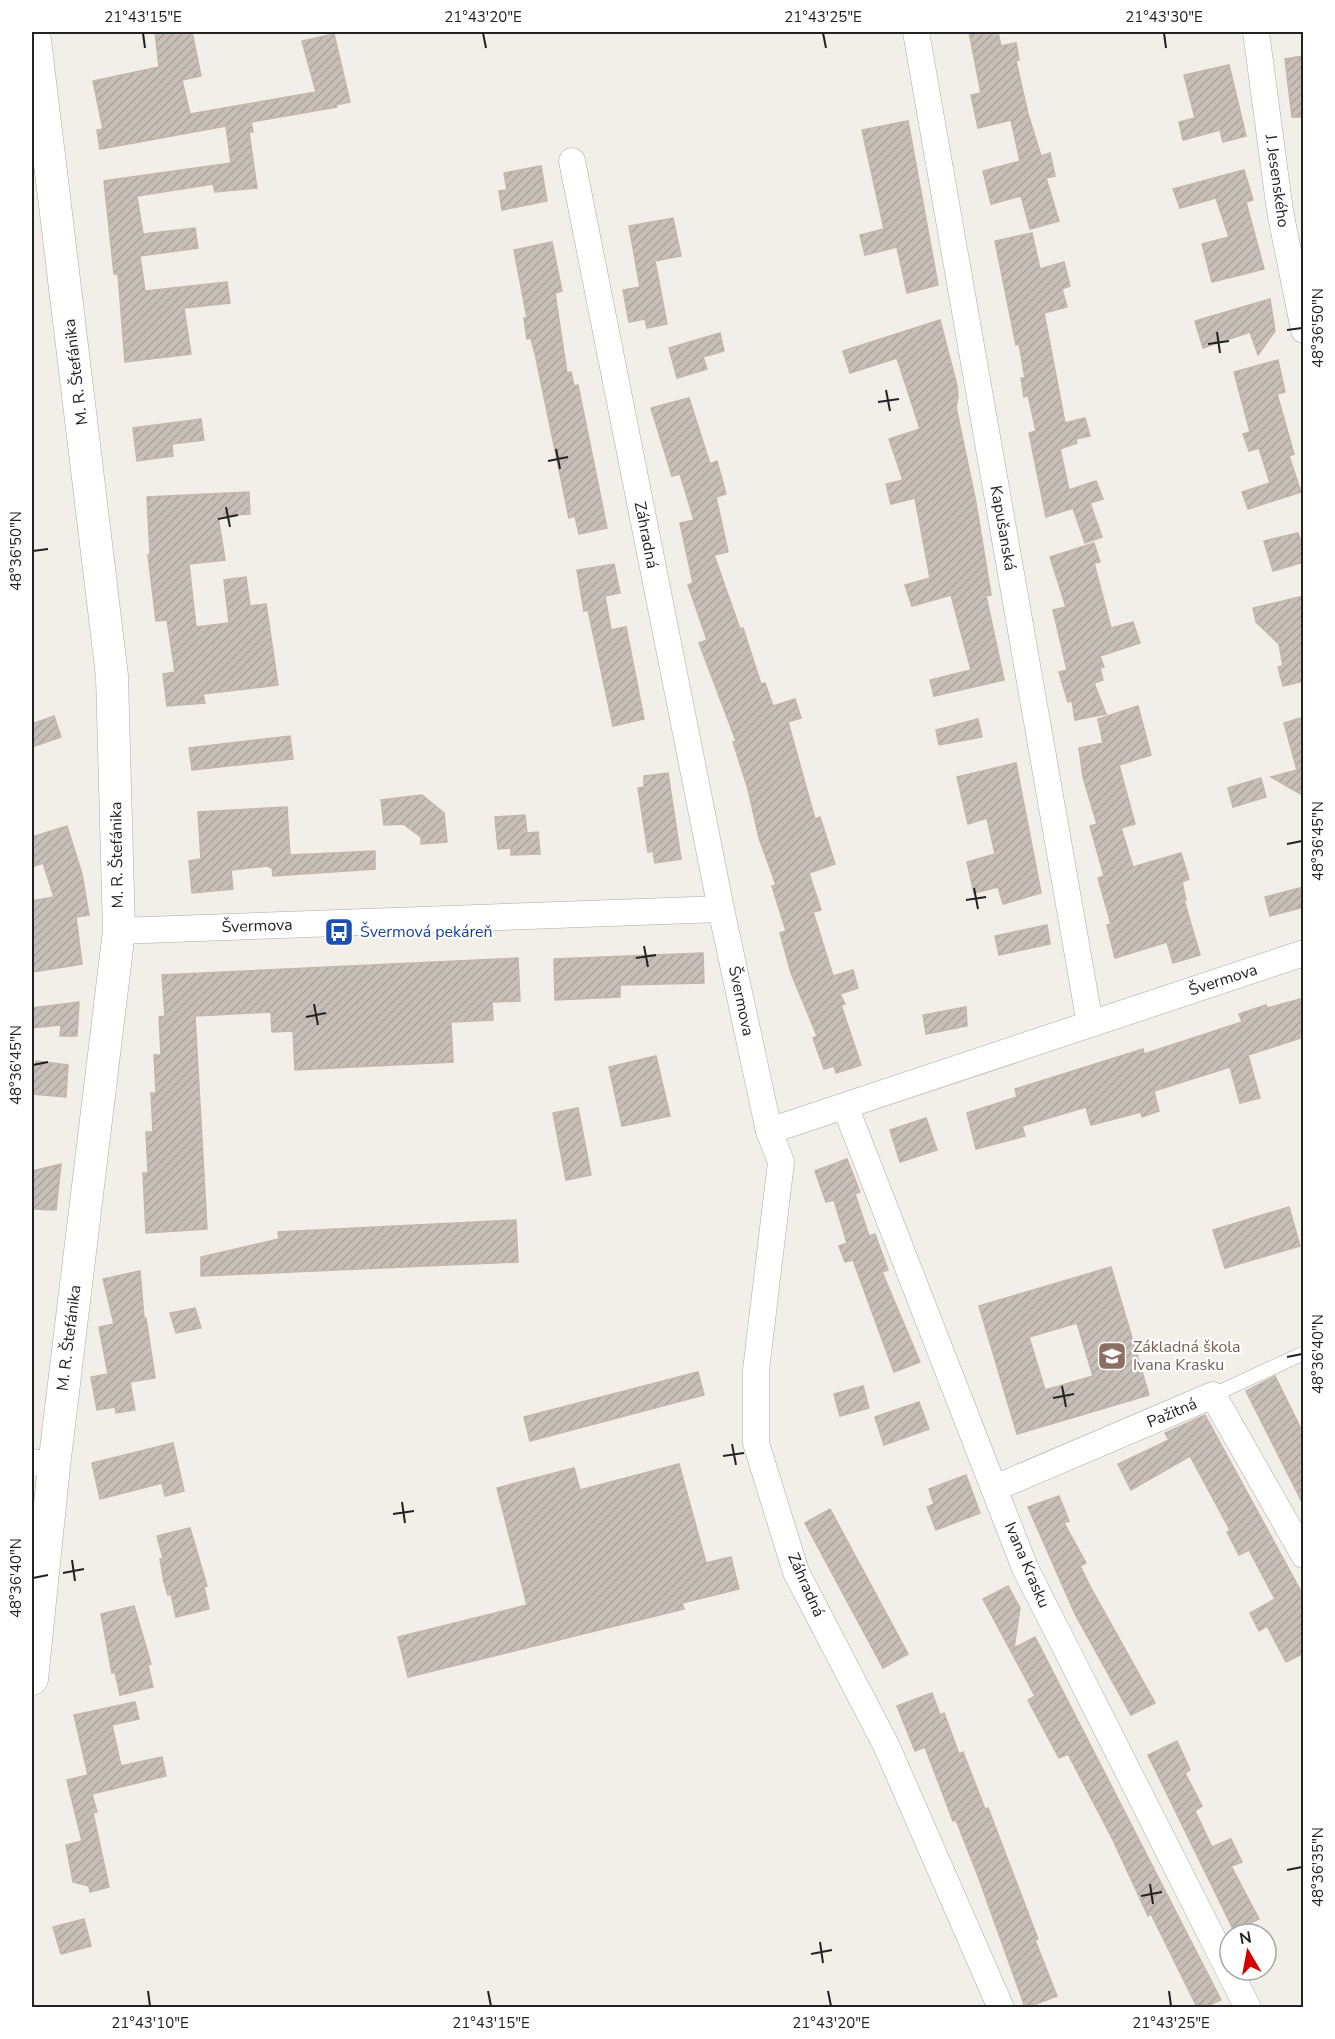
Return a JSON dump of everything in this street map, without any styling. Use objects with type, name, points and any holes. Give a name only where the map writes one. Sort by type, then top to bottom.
[{"type":"street","name":"M. R. Štefánika","points":[[32,1679],[43,1464],[119,931],[112,676],[34,32]]},
{"type":"street","name":"Kapušanská","points":[[916,32],[1090,1024]]},
{"type":"street","name":"J. Jesenského","points":[[1256,32],[1280,211],[1304,330]]},
{"type":"street","name":"Záhradná","points":[[572,161],[720,909]]},
{"type":"street","name":"Švermova","points":[[119,931],[720,909],[769,1131],[1304,953]]},
{"type":"street","name":"Ivana Krasku","points":[[845,1106],[996,1488],[1025,1568],[1248,2007]]},
{"type":"street","name":"Záhradná","points":[[769,1131],[781,1162],[756,1370],[756,1443],[796,1572],[886,1745],[1001,2007]]},
{"type":"street","name":"Pažitná","points":[[996,1488],[1213,1395],[1304,1555]]},
{"type":"lane","points":[[1213,1395],[1304,1353]]},
{"type":"building","points":[[155,32],[192,32],[201,76],[182,80],[190,114],[316,92],[302,41],[334,34],[350,102],[336,105],[337,107],[251,122],[253,132],[249,132],[257,188],[215,192],[213,184],[137,196],[143,234],[195,228],[198,248],[140,256],[145,291],[227,282],[230,303],[184,308],[191,354],[125,362],[118,274],[114,274],[104,181],[231,163],[226,126],[100,149],[97,130],[103,129],[93,81],[159,67]]},
{"type":"building","points":[[969,32],[998,32],[1001,46],[1016,43],[1019,60],[1016,61],[1028,114],[1041,156],[1050,153],[1055,176],[1046,178],[1059,221],[1030,229],[1021,196],[991,204],[983,171],[1020,161],[1011,120],[978,128],[971,95],[981,93]]},
{"type":"building","points":[[1304,56],[1304,117],[1292,117],[1285,59]]},
{"type":"building","points":[[1229,65],[1246,136],[1223,142],[1220,130],[1183,140],[1179,122],[1195,118],[1184,75]]},
{"type":"building","points":[[908,121],[938,285],[907,293],[897,247],[865,255],[860,235],[884,229],[862,130]]},
{"type":"building","points":[[541,166],[547,201],[502,210],[499,191],[507,190],[504,173]]},
{"type":"building","points":[[1244,170],[1253,200],[1246,202],[1264,269],[1212,282],[1202,244],[1229,237],[1216,198],[1180,208],[1173,189]]},
{"type":"building","points":[[673,218],[681,256],[655,261],[667,324],[647,328],[645,319],[629,322],[623,290],[640,287],[629,226]]},
{"type":"building","points":[[1032,233],[1040,269],[1064,262],[1070,286],[1062,289],[1067,307],[1044,313],[1065,423],[1085,418],[1090,436],[1076,439],[1077,443],[1060,449],[1069,490],[1096,481],[1103,499],[1090,503],[1102,537],[1085,543],[1073,508],[1046,517],[1029,433],[1036,431],[1028,395],[1024,397],[1021,378],[1025,378],[1019,344],[1016,345],[995,241]]},
{"type":"building","points":[[552,242],[562,291],[555,293],[567,373],[571,372],[574,386],[578,385],[607,528],[579,534],[575,516],[569,518],[536,358],[531,338],[527,339],[524,318],[527,318],[514,250]]},
{"type":"building","points":[[1270,299],[1275,331],[1258,355],[1250,332],[1203,348],[1195,321]]},
{"type":"building","points":[[940,320],[957,386],[956,407],[976,503],[991,595],[986,596],[1004,680],[934,696],[930,680],[971,670],[951,595],[912,606],[905,585],[930,578],[915,498],[891,504],[886,484],[903,480],[889,439],[920,429],[897,358],[850,373],[843,351]]},
{"type":"building","points":[[720,333],[724,351],[703,357],[707,369],[677,378],[669,348]]},
{"type":"building","points":[[1278,360],[1285,392],[1277,394],[1294,454],[1289,456],[1301,492],[1248,509],[1242,492],[1270,483],[1259,448],[1249,451],[1243,434],[1250,432],[1234,372]]},
{"type":"building","points":[[689,398],[710,464],[717,461],[726,494],[716,497],[728,552],[714,555],[740,629],[743,628],[761,684],[765,683],[773,706],[795,699],[801,718],[788,722],[815,819],[820,817],[835,864],[809,873],[821,910],[813,912],[833,976],[853,970],[858,988],[840,994],[845,1004],[841,1005],[861,1065],[836,1073],[834,1066],[824,1069],[813,1038],[817,1036],[791,973],[780,933],[786,931],[772,886],[776,885],[759,838],[748,789],[733,742],[736,741],[699,643],[707,640],[688,585],[693,583],[680,523],[694,520],[680,474],[672,476],[651,408]]},
{"type":"building","points":[[201,419],[204,440],[172,444],[173,456],[137,461],[133,428]]},
{"type":"building","points":[[249,492],[250,514],[218,516],[225,560],[189,564],[196,627],[229,623],[224,580],[246,577],[250,606],[266,604],[278,685],[203,694],[205,703],[167,706],[163,674],[175,672],[167,620],[156,621],[148,555],[150,554],[147,497]]},
{"type":"building","points":[[1298,533],[1304,548],[1304,562],[1273,571],[1264,541]]},
{"type":"building","points":[[1094,543],[1100,562],[1094,563],[1111,628],[1133,622],[1140,643],[1100,656],[1104,667],[1100,668],[1103,680],[1094,683],[1106,714],[1075,720],[1072,701],[1068,702],[1059,672],[1067,670],[1053,610],[1066,607],[1050,557]]},
{"type":"building","points":[[614,564],[620,593],[605,596],[611,630],[626,627],[644,719],[613,726],[588,610],[584,611],[577,570]]},
{"type":"building","points":[[1304,596],[1304,681],[1283,686],[1278,667],[1283,666],[1279,644],[1256,622],[1253,608]]},
{"type":"building","points":[[1138,706],[1151,755],[1119,765],[1135,824],[1121,828],[1133,867],[1181,853],[1189,879],[1182,882],[1186,900],[1184,900],[1200,955],[1173,963],[1167,942],[1115,958],[1107,925],[1111,924],[1098,878],[1104,876],[1090,826],[1097,824],[1083,777],[1079,748],[1103,743],[1098,719]]},
{"type":"building","points":[[54,716],[61,737],[32,747],[32,724]]},
{"type":"building","points":[[1304,717],[1304,796],[1271,777],[1297,770],[1284,723]]},
{"type":"building","points":[[978,719],[982,737],[939,745],[936,730]]},
{"type":"building","points":[[290,736],[293,759],[192,770],[189,748]]},
{"type":"building","points":[[1016,763],[1041,893],[1003,904],[998,887],[974,893],[967,862],[995,854],[987,818],[968,824],[957,777]]},
{"type":"building","points":[[668,773],[681,859],[655,863],[653,851],[648,852],[638,788],[644,787],[644,776]]},
{"type":"building","points":[[1261,778],[1266,797],[1233,807],[1228,788]]},
{"type":"building","points":[[422,795],[444,813],[447,842],[421,844],[421,837],[403,824],[384,825],[381,800]]},
{"type":"building","points":[[287,807],[290,855],[375,851],[375,869],[273,876],[272,868],[267,866],[231,870],[233,889],[192,893],[189,861],[201,859],[198,812]]},
{"type":"building","points":[[525,815],[527,833],[538,832],[540,854],[511,855],[511,848],[498,849],[495,817]]},
{"type":"building","points":[[67,826],[82,874],[89,915],[76,917],[82,964],[32,972],[32,901],[54,897],[43,863],[35,866],[32,837]]},
{"type":"building","points":[[1300,888],[1304,907],[1270,916],[1265,897]]},
{"type":"building","points":[[1047,925],[1050,944],[999,955],[995,936]]},
{"type":"building","points":[[703,953],[704,983],[620,985],[620,997],[555,1000],[554,959]]},
{"type":"building","points":[[518,958],[520,1001],[492,1002],[493,1020],[451,1022],[453,1062],[295,1070],[293,1031],[272,1032],[271,1012],[195,1016],[207,1229],[146,1233],[143,1173],[148,1173],[146,1132],[153,1132],[151,1093],[156,1093],[154,1055],[161,1055],[159,1017],[165,1016],[162,975]]},
{"type":"building","points":[[1304,998],[1304,1037],[1248,1055],[1260,1098],[1240,1103],[1230,1067],[1154,1091],[1159,1111],[1142,1117],[1141,1112],[1091,1125],[1086,1107],[1022,1126],[1025,1136],[976,1149],[967,1113],[1017,1097],[1015,1089],[1143,1049],[1144,1054],[1242,1022],[1239,1014],[1266,1005],[1267,1008]]},
{"type":"building","points":[[79,1002],[77,1036],[60,1036],[61,1025],[32,1028],[32,1008]]},
{"type":"building","points":[[966,1007],[967,1026],[926,1034],[923,1015]]},
{"type":"building","points":[[656,1056],[670,1116],[622,1126],[609,1067]]},
{"type":"building","points":[[36,1061],[68,1065],[66,1097],[32,1094],[32,1073],[34,1073]]},
{"type":"building","points":[[578,1108],[591,1175],[566,1180],[553,1113]]},
{"type":"building","points":[[926,1118],[937,1150],[900,1162],[890,1130]]},
{"type":"building","points":[[847,1159],[860,1192],[855,1194],[869,1236],[875,1234],[888,1270],[882,1272],[920,1362],[894,1372],[853,1260],[845,1262],[839,1246],[847,1243],[834,1200],[826,1202],[815,1171]]},
{"type":"building","points":[[61,1164],[56,1210],[32,1209],[32,1171]]},
{"type":"building","points":[[1289,1207],[1300,1246],[1225,1268],[1213,1230]]},
{"type":"building","points":[[516,1220],[518,1262],[201,1276],[201,1257],[279,1239],[278,1232]]},
{"type":"building","name":"Základná škola Ivana Krasku","points":[[1111,1267],[1149,1395],[1017,1434],[979,1306]],"holes":[[[1077,1323],[1093,1376],[1045,1390],[1029,1337]]]},
{"type":"building","points":[[140,1271],[144,1318],[146,1318],[155,1378],[130,1382],[135,1410],[116,1413],[115,1407],[97,1410],[91,1377],[108,1374],[99,1327],[114,1324],[103,1279]]},
{"type":"building","points":[[195,1308],[201,1328],[176,1333],[170,1313]]},
{"type":"building","points":[[698,1372],[704,1395],[530,1441],[524,1417]]},
{"type":"building","points":[[1275,1376],[1304,1435],[1304,1506],[1246,1391]]},
{"type":"building","points":[[863,1386],[869,1408],[840,1416],[834,1394]]},
{"type":"building","points":[[919,1402],[929,1429],[884,1445],[875,1417]]},
{"type":"building","points":[[1205,1415],[1304,1597],[1304,1653],[1286,1662],[1267,1626],[1259,1631],[1250,1613],[1275,1599],[1249,1550],[1239,1555],[1227,1532],[1230,1530],[1190,1456],[1131,1490],[1118,1464],[1169,1440],[1165,1433]]},
{"type":"building","points":[[173,1443],[184,1491],[165,1496],[162,1483],[100,1499],[92,1463]]},
{"type":"building","points":[[679,1464],[706,1563],[731,1557],[739,1589],[682,1603],[684,1609],[408,1677],[398,1637],[527,1605],[497,1488],[574,1468],[580,1490]]},
{"type":"building","points":[[966,1475],[980,1513],[936,1530],[927,1507],[934,1504],[929,1489]]},
{"type":"building","points":[[1059,1496],[1069,1521],[1064,1523],[1086,1563],[1080,1566],[1155,1703],[1131,1715],[1075,1614],[1028,1507]]},
{"type":"building","points":[[830,1509],[908,1654],[883,1668],[805,1523]]},
{"type":"building","points":[[190,1528],[207,1586],[204,1587],[209,1609],[176,1617],[171,1594],[168,1595],[164,1582],[160,1559],[163,1558],[157,1536]]},
{"type":"building","points":[[1008,1586],[1020,1608],[1014,1648],[1035,1637],[1221,2000],[1205,2007],[1197,2007],[1151,1914],[1148,1916],[1112,1838],[1068,1754],[1059,1758],[1028,1700],[1035,1696],[983,1599]]},
{"type":"building","points":[[134,1606],[151,1664],[148,1665],[153,1687],[120,1695],[115,1672],[112,1673],[101,1614]]},
{"type":"building","points":[[932,1693],[940,1715],[944,1713],[959,1754],[963,1752],[985,1809],[988,1808],[1038,1939],[1035,1940],[1057,1996],[1028,2007],[1025,2007],[978,1876],[956,1820],[953,1821],[925,1747],[915,1751],[897,1706]]},
{"type":"building","points":[[135,1702],[139,1719],[112,1725],[121,1766],[162,1757],[166,1776],[92,1794],[97,1812],[93,1813],[109,1887],[90,1892],[89,1886],[73,1882],[66,1845],[82,1841],[67,1780],[88,1775],[74,1715]]},
{"type":"building","points":[[1177,1741],[1190,1770],[1185,1773],[1202,1806],[1195,1811],[1212,1847],[1231,1839],[1242,1862],[1231,1866],[1259,1919],[1253,1922],[1230,1922],[1148,1755]]},
{"type":"building","points":[[84,1919],[91,1946],[61,1954],[53,1927]]},
{"type":"place","name":"Švermová pekáreň","points":[[339,932]]},
{"type":"place","name":"Základná škola Ivana Krasku","points":[[1112,1356]]}]
